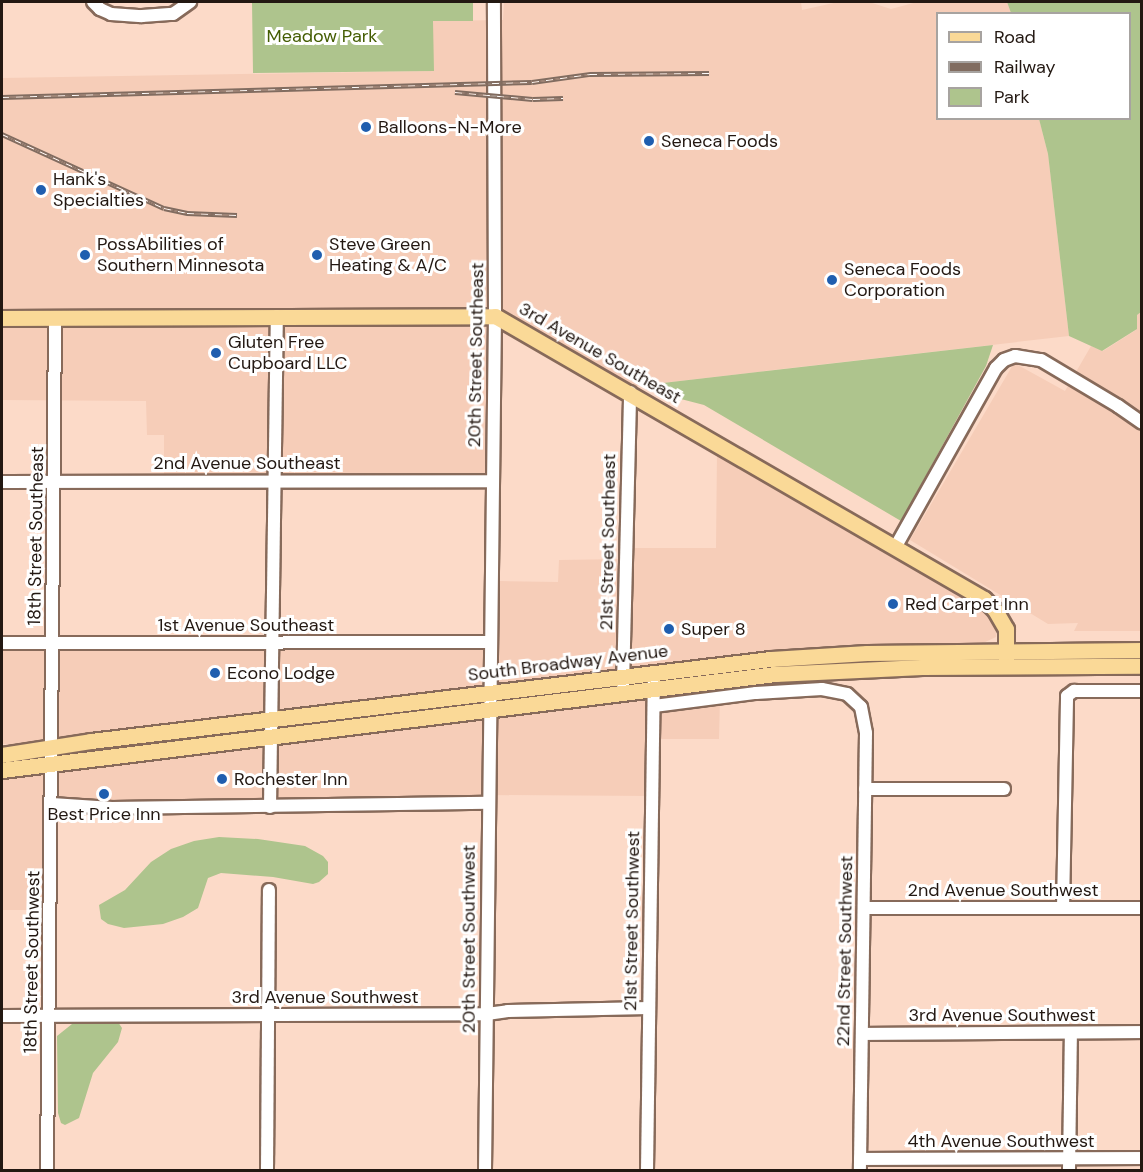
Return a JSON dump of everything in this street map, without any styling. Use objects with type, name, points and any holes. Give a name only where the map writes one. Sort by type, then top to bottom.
[{"type":"main road","name":"3rd Avenue Southeast","points":[[2,318],[495,316],[896,546],[990,604],[1006,629],[1006,658]]},
{"type":"main road","name":"South Broadway Avenue","points":[[2,755],[52,754],[272,727],[490,708],[818,671],[1142,650]]},
{"type":"main road","name":"South Broadway Avenue","points":[[272,727],[490,692],[813,656],[1006,658],[1142,666]]},
{"type":"main road","name":"South Broadway Avenue","points":[[2,770],[52,754]]},
{"type":"street","points":[[93,2],[100,9],[111,14],[142,16],[173,14],[190,2]]},
{"type":"street","name":"20th Street Southeast","points":[[490,708],[495,316],[494,2]]},
{"type":"street","points":[[270,807],[277,316]]},
{"type":"street","name":"18th Street Southeast","points":[[52,754],[55,318]]},
{"type":"street","points":[[896,546],[996,368],[1004,360],[1015,356],[1041,360],[1142,423]]},
{"type":"street","name":"21st Street Southeast","points":[[623,693],[630,392]]},
{"type":"street","name":"2nd Avenue Southeast","points":[[2,482],[492,481]]},
{"type":"street","name":"1st Avenue Southeast","points":[[2,643],[490,642]]},
{"type":"street","name":"21st Street Southwest","points":[[647,1170],[654,673]]},
{"type":"street","name":"22nd Street Southwest","points":[[654,706],[756,693],[833,690],[847,694],[857,701],[865,716],[860,1164]]},
{"type":"street","points":[[1063,908],[1067,696],[1074,692],[1142,691]]},
{"type":"street","name":"20th Street Southwest","points":[[485,1170],[490,708]]},
{"type":"street","name":"18th Street Southwest","points":[[47,1170],[52,754]]},
{"type":"street","points":[[865,789],[1004,789]]},
{"type":"street","points":[[52,804],[110,808],[488,803]]},
{"type":"street","points":[[267,1170],[269,890]]},
{"type":"street","name":"2nd Avenue Southwest","points":[[864,908],[1142,908]]},
{"type":"street","name":"3rd Avenue Southwest","points":[[2,1016],[487,1014],[508,1011],[649,1008]]},
{"type":"street","name":"3rd Avenue Southwest","points":[[862,1034],[1142,1032]]},
{"type":"street","points":[[1069,1165],[1071,1033]]},
{"type":"street","name":"4th Avenue Southwest","points":[[860,1164],[1069,1165],[1142,1158]]},
{"type":"shaded area","points":[[504,2],[801,2],[802,10],[838,2],[869,2],[891,9],[917,2],[1007,2],[1011,12],[936,12],[936,120],[1039,120],[1048,154],[1069,336],[635,386],[507,312],[488,307],[485,475],[164,475],[164,435],[147,435],[146,401],[2,400],[2,78],[433,71],[433,21],[503,20]]},
{"type":"shaded area","points":[[1141,312],[1141,631],[1074,631],[1078,623],[1048,624],[910,540],[1014,363],[1065,391],[1091,346],[1103,351],[1136,330],[1137,315]]},
{"type":"shaded area","points":[[717,452],[988,612],[998,627],[996,637],[983,643],[851,646],[754,653],[499,684],[500,581],[558,582],[559,560],[625,559],[625,548],[716,548]]},
{"type":"shaded area","points":[[484,642],[483,686],[57,737],[59,643]]},
{"type":"shaded area","points":[[2,649],[45,650],[43,745],[2,744]]},
{"type":"shaded area","points":[[654,697],[654,706],[720,698],[719,739],[653,739],[652,796],[489,795],[488,803],[52,804],[45,910],[2,910],[2,777]]},
{"type":"green space","name":"Meadow Park","points":[[252,2],[473,2],[473,21],[433,21],[434,71],[253,73]]},
{"type":"green space","points":[[1007,2],[1141,2],[1141,312],[1137,315],[1137,329],[1102,351],[1069,336],[1048,154],[1039,120],[1131,120],[1131,12],[1011,12]]},
{"type":"green space","points":[[993,345],[986,366],[901,521],[704,405],[677,398],[654,384]]},
{"type":"green space","points":[[219,837],[258,839],[305,846],[323,856],[328,862],[328,874],[313,884],[273,877],[221,873],[208,878],[198,908],[183,917],[163,924],[124,928],[108,924],[101,919],[99,905],[125,890],[151,862],[171,849],[194,841]]},
{"type":"green space","points":[[94,1021],[118,1022],[122,1028],[118,1042],[93,1073],[79,1118],[65,1125],[61,1123],[58,1113],[57,1036],[72,1024]]},
{"type":"railway","points":[[2,97],[532,82],[590,74],[709,73]]},
{"type":"railway","points":[[455,92],[533,99],[563,98]]},
{"type":"railway","points":[[2,134],[164,208],[187,213],[237,215]]},
{"type":"place","name":"Balloons-N-More","points":[[366,127]]},
{"type":"place","name":"Seneca Foods","points":[[649,141]]},
{"type":"place","name":"Hank's Specialties","points":[[41,190]]},
{"type":"place","name":"PossAbilities of Southern Minnesota","points":[[85,255]]},
{"type":"place","name":"Steve Green Heating & A/C","points":[[317,255]]},
{"type":"place","name":"Seneca Foods Corporation","points":[[832,280]]},
{"type":"place","name":"Gluten Free Cupboard LLC","points":[[216,353]]},
{"type":"place","name":"Red Carpet Inn","points":[[893,604]]},
{"type":"place","name":"Super 8","points":[[669,629]]},
{"type":"place","name":"Econo Lodge","points":[[215,673]]},
{"type":"place","name":"Rochester Inn","points":[[222,779]]},
{"type":"place","name":"Best Price Inn","points":[[104,794]]}]
